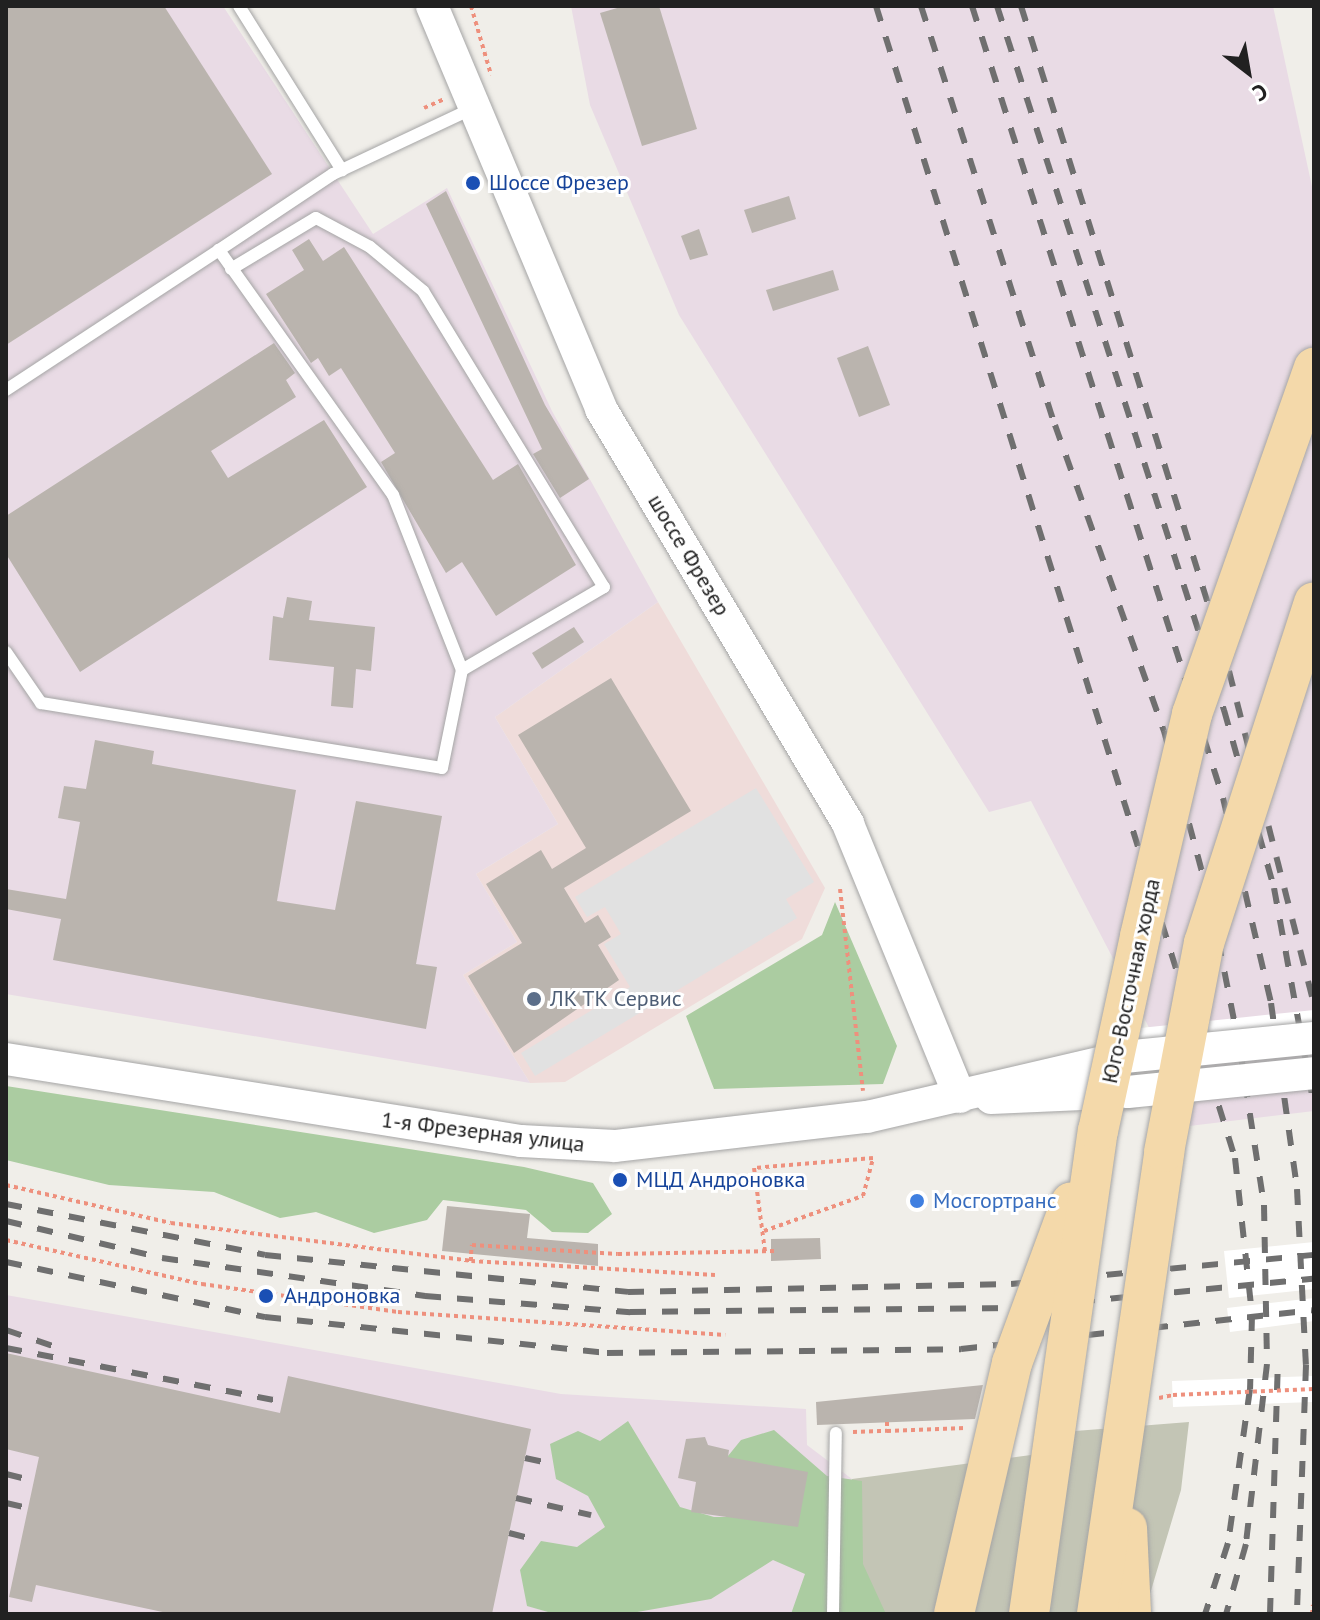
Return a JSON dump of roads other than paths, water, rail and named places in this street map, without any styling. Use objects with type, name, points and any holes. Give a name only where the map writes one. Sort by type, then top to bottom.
[{"type":"main road","name":"Юго-Восточная хорда","points":[[1029,1614],[1098,1131],[1192,714],[1314,368]]},
{"type":"main road","points":[[1097,1614],[1125,1404],[1204,943],[1314,602]]},
{"type":"main road","points":[[954,1614],[1012,1363],[1098,1131]]},
{"type":"main road","points":[[1125,1404],[1131,1614]]},
{"type":"street","name":"шоссе Фрезер","points":[[432,6],[460,102],[601,409],[868,863],[960,1097]]},
{"type":"street","name":"1-я Фрезерная улица","points":[[6,1059],[580,1146],[837,1121],[960,1097],[1124,1057],[1314,1038]]},
{"type":"street","name":"1-я Фрезерная улица","points":[[960,1097],[1128,1092],[1314,1073]]},
{"type":"lane","points":[[239,6],[342,170]]},
{"type":"lane","points":[[6,390],[342,170],[460,102]]},
{"type":"lane","points":[[231,269],[316,218],[370,247],[423,291],[604,587],[462,670]]},
{"type":"lane","points":[[6,652],[41,703],[442,768],[462,670],[393,495],[219,250]]},
{"type":"lane","points":[[833,1614],[836,1433]]},
{"type":"railway","points":[[876,6],[1235,1158],[1252,1315],[1250,1389],[1228,1543],[1205,1614]]},
{"type":"railway","points":[[921,6],[1055,425],[1164,731],[1212,909],[1240,1050],[1264,1205],[1267,1364],[1246,1544],[1226,1614]]},
{"type":"railway","points":[[972,6],[1223,798],[1271,1003],[1297,1189],[1306,1365],[1297,1614]]},
{"type":"railway","points":[[997,6],[1224,710],[1274,888],[1314,1106]]},
{"type":"railway","points":[[1021,6],[1229,671],[1314,1004]]},
{"type":"railway","points":[[6,1204],[265,1255],[628,1292],[1011,1284],[1314,1255]]},
{"type":"railway","points":[[6,1221],[162,1258],[425,1296],[630,1312],[1015,1308],[1313,1279]]},
{"type":"railway","points":[[6,1262],[265,1317],[607,1353],[961,1349],[1312,1310]]},
{"type":"railway","points":[[6,1330],[59,1348]]},
{"type":"railway","points":[[6,1348],[283,1402]]},
{"type":"railway","points":[[1270,1614],[1278,1362]]},
{"type":"railway","points":[[525,1458],[544,1462]]},
{"type":"railway","points":[[6,1474],[34,1481]]},
{"type":"railway","points":[[516,1498],[591,1515]]},
{"type":"railway","points":[[6,1503],[28,1508]]},
{"type":"railway","points":[[509,1533],[533,1539]]},
{"type":"place","name":"Шоссе Фрезер","points":[[473,183]]},
{"type":"place","name":"ЛК ТК Сервис","points":[[534,999]]},
{"type":"place","name":"МЦД Андроновка","points":[[620,1180]]},
{"type":"place","name":"Мосгортранс","points":[[917,1201]]},
{"type":"place","name":"Андроновка","points":[[266,1296]]}]
